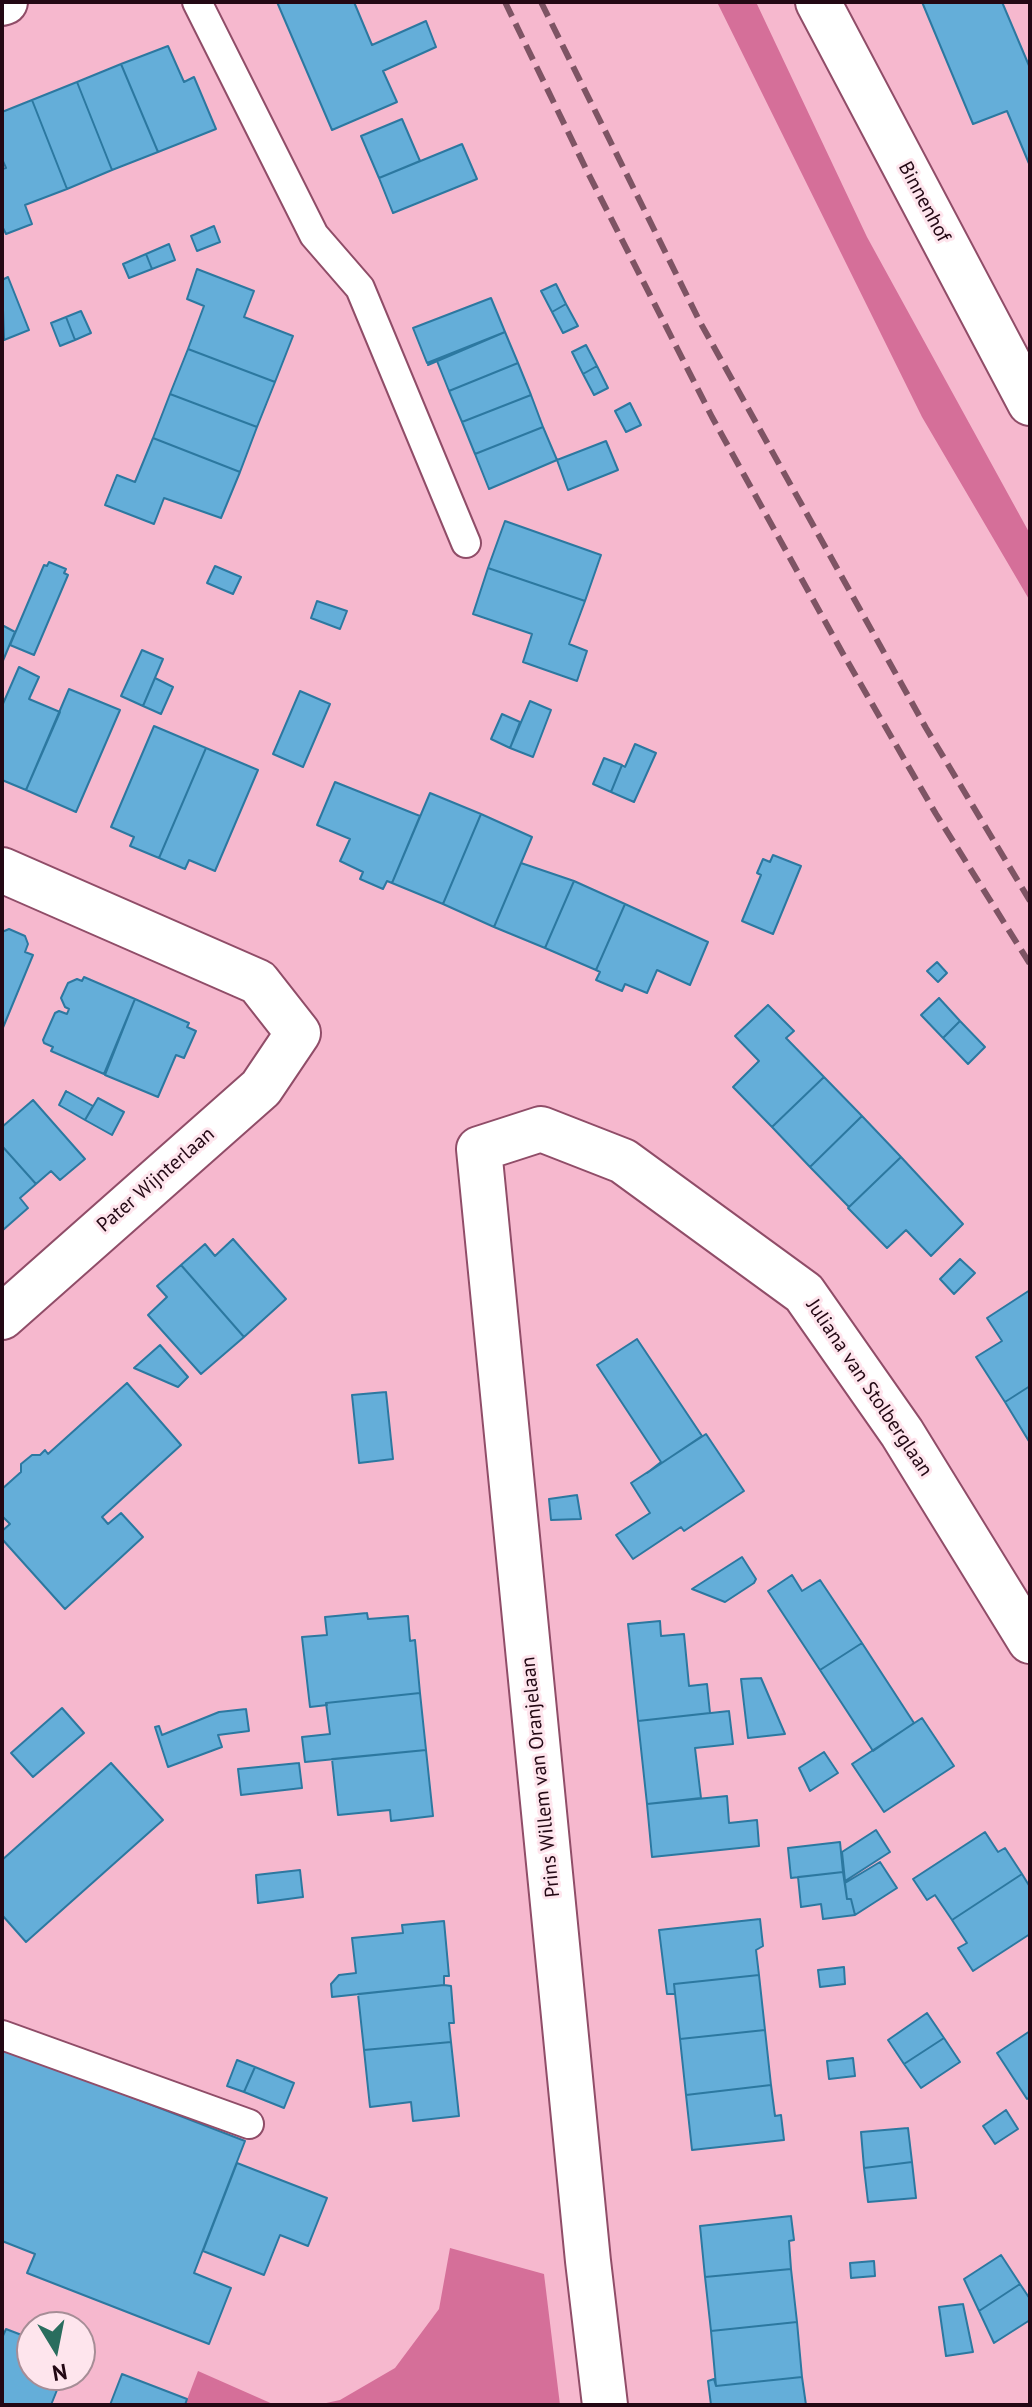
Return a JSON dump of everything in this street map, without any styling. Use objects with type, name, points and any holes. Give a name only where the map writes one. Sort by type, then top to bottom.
[{"type":"street","name":"Binnenhof","points":[[818,2],[1030,403]]},
{"type":"street","name":"Pater Wijnterlaan","points":[[2,870],[258,982],[298,1033],[261,1088],[2,1317]]},
{"type":"street","name":"Juliana van Stolberglaan","points":[[479,1149],[541,1129],[623,1161],[804,1293],[902,1433],[1030,1641]]},
{"type":"street","name":"Prins Willem van Oranjelaan","points":[[479,1149],[588,2261],[605,2405]]},
{"type":"lane","points":[[197,2],[314,235],[360,288],[466,543]]},
{"type":"lane","points":[[2,2035],[249,2124]]},
{"type":"shaded area","points":[[717,2],[756,2],[867,237],[1030,534],[1030,601],[922,417]]},
{"type":"shaded area","points":[[450,2248],[544,2274],[560,2405],[317,2405],[340,2400],[395,2368],[439,2309]]},
{"type":"shaded area","points":[[198,2371],[275,2405],[185,2405]]},
{"type":"building","points":[[277,2],[354,2],[372,45],[426,21],[436,47],[383,71],[397,102],[332,130]]},
{"type":"building","points":[[922,2],[1002,2],[1030,68],[1030,166],[1007,111],[973,124]]},
{"type":"building","points":[[168,46],[184,82],[194,77],[216,129],[158,152],[121,64]]},
{"type":"building","points":[[121,64],[158,152],[112,170],[77,82]]},
{"type":"building","points":[[77,82],[112,170],[67,189],[32,100]]},
{"type":"building","points":[[32,100],[67,189],[25,205],[32,224],[6,234],[2,226],[2,169],[6,168],[2,159],[2,112]]},
{"type":"building","points":[[402,119],[420,161],[379,178],[361,136]]},
{"type":"building","points":[[462,144],[477,179],[393,213],[379,178]]},
{"type":"building","points":[[214,226],[220,242],[197,251],[191,236]]},
{"type":"building","points":[[169,244],[175,260],[152,269],[146,254]]},
{"type":"building","points":[[146,254],[152,269],[129,278],[123,264]]},
{"type":"building","points":[[197,269],[254,291],[244,317],[293,336],[275,382],[188,349],[204,306],[187,299]]},
{"type":"building","points":[[8,277],[29,330],[4,340],[2,280]]},
{"type":"building","points":[[556,284],[566,304],[552,312],[541,291]]},
{"type":"building","points":[[491,298],[505,332],[427,363],[413,328]]},
{"type":"building","points":[[566,304],[578,326],[563,333],[552,312]]},
{"type":"building","points":[[81,311],[91,333],[75,340],[66,317]]},
{"type":"building","points":[[66,317],[75,340],[60,346],[51,323]]},
{"type":"building","points":[[505,332],[518,363],[449,391],[437,361]]},
{"type":"building","points":[[586,345],[597,366],[583,374],[572,352]]},
{"type":"building","points":[[188,349],[275,382],[257,427],[170,394]]},
{"type":"building","points":[[518,363],[531,395],[462,422],[449,391]]},
{"type":"building","points":[[597,366],[608,388],[594,395],[583,374]]},
{"type":"building","points":[[170,394],[257,427],[240,472],[153,438]]},
{"type":"building","points":[[531,395],[543,427],[475,454],[462,422]]},
{"type":"building","points":[[630,403],[641,425],[626,432],[615,411]]},
{"type":"building","points":[[543,427],[557,460],[489,489],[475,454]]},
{"type":"building","points":[[153,438],[240,472],[221,518],[164,498],[154,524],[105,505],[117,475],[135,482]]},
{"type":"building","points":[[606,441],[618,470],[568,490],[557,460]]},
{"type":"building","points":[[505,521],[601,555],[585,601],[488,568]]},
{"type":"building","points":[[49,562],[66,569],[64,573],[68,575],[34,655],[10,645],[44,565],[47,566]]},
{"type":"building","points":[[215,566],[241,577],[233,594],[207,583]]},
{"type":"building","points":[[488,568],[585,601],[569,644],[587,651],[577,681],[523,662],[532,634],[473,614]]},
{"type":"building","points":[[317,601],[347,611],[340,629],[311,618]]},
{"type":"building","points":[[2,625],[15,632],[2,663]]},
{"type":"building","points":[[142,650],[163,659],[143,706],[121,696]]},
{"type":"building","points":[[19,667],[39,677],[29,699],[60,712],[26,790],[2,780],[2,706]]},
{"type":"building","points":[[155,678],[173,687],[161,714],[143,706]]},
{"type":"building","points":[[69,689],[120,710],[76,812],[26,790]]},
{"type":"building","points":[[300,691],[330,704],[303,767],[273,754]]},
{"type":"building","points":[[530,701],[551,710],[533,757],[510,748]]},
{"type":"building","points":[[502,714],[520,722],[510,748],[491,739]]},
{"type":"building","points":[[154,726],[206,748],[159,858],[130,846],[134,837],[111,827]]},
{"type":"building","points":[[635,744],[656,753],[634,802],[611,792]]},
{"type":"building","points":[[206,748],[258,770],[215,871],[189,860],[185,869],[159,858]]},
{"type":"building","points":[[604,758],[622,765],[611,792],[593,784]]},
{"type":"building","points":[[335,782],[420,816],[392,883],[387,881],[383,889],[360,879],[363,872],[340,861],[350,839],[317,825]]},
{"type":"building","points":[[430,793],[481,814],[443,904],[392,883]]},
{"type":"building","points":[[481,814],[532,837],[494,927],[443,904]]},
{"type":"building","points":[[773,855],[801,866],[773,934],[742,921],[761,875],[757,873],[763,859],[770,862]]},
{"type":"building","points":[[521,863],[574,881],[545,948],[494,927]]},
{"type":"building","points":[[574,881],[625,904],[596,970],[545,948]]},
{"type":"building","points":[[625,904],[708,942],[690,985],[657,970],[647,993],[625,984],[622,991],[596,980],[600,972],[596,970]]},
{"type":"building","points":[[9,929],[25,936],[28,944],[25,952],[33,955],[2,1030],[2,932]]},
{"type":"building","points":[[937,962],[947,973],[938,982],[927,971]]},
{"type":"building","points":[[84,977],[135,999],[104,1074],[51,1051],[53,1047],[43,1040],[55,1013],[67,1014],[69,1009],[61,998],[68,983],[77,979],[82,981]]},
{"type":"building","points":[[939,998],[960,1021],[943,1038],[921,1015]]},
{"type":"building","points":[[135,999],[189,1023],[187,1027],[196,1031],[184,1058],[176,1055],[158,1097],[105,1075]]},
{"type":"building","points":[[768,1005],[794,1031],[786,1038],[824,1077],[772,1127],[733,1087],[759,1061],[735,1036]]},
{"type":"building","points":[[960,1021],[985,1047],[968,1064],[943,1038]]},
{"type":"building","points":[[824,1077],[862,1116],[810,1167],[772,1127]]},
{"type":"building","points":[[66,1091],[93,1106],[85,1120],[59,1105]]},
{"type":"building","points":[[98,1098],[124,1112],[112,1135],[85,1120]]},
{"type":"building","points":[[33,1100],[85,1159],[60,1180],[51,1171],[36,1184],[2,1146],[2,1127]]},
{"type":"building","points":[[862,1116],[901,1157],[849,1207],[810,1167]]},
{"type":"building","points":[[2,1146],[36,1184],[20,1198],[28,1208],[3,1230]]},
{"type":"building","points":[[901,1157],[963,1224],[931,1256],[906,1230],[887,1248],[848,1208]]},
{"type":"building","points":[[233,1239],[286,1299],[244,1337],[181,1265],[205,1244],[215,1256]]},
{"type":"building","points":[[960,1259],[975,1273],[954,1294],[940,1279]]},
{"type":"building","points":[[181,1265],[244,1337],[201,1374],[148,1315],[167,1297],[157,1286]]},
{"type":"building","points":[[1030,1290],[1030,1386],[1005,1402],[976,1357],[1002,1341],[987,1318]]},
{"type":"building","points":[[637,1339],[702,1436],[647,1473],[661,1462],[597,1365]]},
{"type":"building","points":[[160,1345],[188,1377],[178,1387],[134,1368]]},
{"type":"building","points":[[127,1383],[181,1445],[102,1517],[108,1524],[121,1513],[143,1537],[65,1609],[2,1539],[2,1531],[10,1524],[2,1516],[2,1489],[21,1472],[21,1464],[45,1450],[48,1454]]},
{"type":"building","points":[[1030,1386],[1030,1443],[1005,1402]]},
{"type":"building","points":[[386,1392],[393,1459],[359,1463],[352,1395]]},
{"type":"building","points":[[706,1434],[744,1491],[684,1531],[681,1527],[633,1559],[616,1535],[650,1513],[631,1483]]},
{"type":"building","points":[[577,1495],[581,1519],[551,1520],[549,1499]]},
{"type":"building","points":[[742,1557],[756,1579],[725,1602],[692,1589]]},
{"type":"building","points":[[792,1575],[802,1591],[820,1580],[862,1643],[820,1670],[768,1591]]},
{"type":"building","points":[[367,1613],[368,1619],[408,1616],[410,1641],[415,1640],[420,1693],[310,1707],[302,1637],[327,1635],[325,1617]]},
{"type":"building","points":[[660,1621],[661,1636],[684,1634],[689,1686],[707,1684],[710,1713],[638,1721],[628,1624]]},
{"type":"building","points":[[862,1643],[914,1723],[873,1751],[820,1670]]},
{"type":"building","points":[[761,1678],[785,1734],[748,1738],[741,1679]]},
{"type":"building","points":[[420,1693],[426,1750],[305,1762],[302,1737],[330,1734],[326,1703]]},
{"type":"building","points":[[62,1708],[84,1733],[33,1777],[11,1753]]},
{"type":"building","points":[[246,1709],[249,1731],[218,1735],[222,1747],[168,1767],[155,1727],[159,1726],[162,1735],[219,1712]]},
{"type":"building","points":[[729,1711],[733,1744],[695,1748],[701,1798],[647,1804],[638,1721]]},
{"type":"building","points":[[922,1718],[954,1766],[884,1812],[852,1764]]},
{"type":"building","points":[[426,1750],[433,1816],[391,1821],[390,1810],[338,1815],[332,1759]]},
{"type":"building","points":[[824,1752],[838,1773],[810,1791],[799,1768]]},
{"type":"building","points":[[111,1763],[163,1820],[26,1942],[2,1915],[2,1860]]},
{"type":"building","points":[[299,1763],[302,1788],[241,1795],[238,1769]]},
{"type":"building","points":[[727,1796],[729,1823],[757,1820],[759,1846],[652,1857],[647,1804]]},
{"type":"building","points":[[876,1830],[890,1852],[845,1881],[842,1852]]},
{"type":"building","points":[[985,1832],[998,1852],[1005,1848],[1022,1874],[952,1920],[935,1895],[927,1900],[913,1879]]},
{"type":"building","points":[[840,1842],[843,1872],[791,1878],[788,1848]]},
{"type":"building","points":[[880,1862],[897,1888],[855,1915],[851,1899],[847,1899],[845,1883]]},
{"type":"building","points":[[300,1870],[303,1897],[258,1903],[256,1875]]},
{"type":"building","points":[[843,1872],[847,1899],[851,1899],[855,1915],[823,1919],[821,1904],[801,1907],[798,1877]]},
{"type":"building","points":[[1022,1874],[1030,1887],[1030,1934],[973,1971],[958,1948],[967,1943],[952,1920]]},
{"type":"building","points":[[760,1919],[763,1946],[756,1950],[759,1975],[674,1984],[675,1994],[667,1994],[659,1930]]},
{"type":"building","points":[[444,1921],[449,1976],[444,1976],[444,1985],[332,1997],[331,1984],[339,1975],[356,1973],[352,1938],[403,1933],[402,1925]]},
{"type":"building","points":[[844,1967],[845,1984],[820,1987],[818,1970]]},
{"type":"building","points":[[759,1975],[765,2030],[680,2039],[674,1984]]},
{"type":"building","points":[[451,1986],[454,2023],[449,2023],[451,2042],[364,2050],[358,1994]]},
{"type":"building","points":[[927,2013],[944,2038],[904,2064],[888,2040]]},
{"type":"building","points":[[765,2030],[771,2085],[686,2095],[680,2039]]},
{"type":"building","points":[[1030,2031],[1030,2097],[1027,2099],[997,2053]]},
{"type":"building","points":[[944,2038],[960,2062],[921,2088],[904,2064]]},
{"type":"building","points":[[451,2042],[459,2116],[413,2121],[411,2102],[370,2107],[364,2050]]},
{"type":"building","points":[[2,2047],[245,2141],[194,2273],[231,2288],[209,2344],[27,2273],[35,2254],[2,2241]]},
{"type":"building","points":[[853,2058],[855,2076],[829,2079],[827,2061]]},
{"type":"building","points":[[237,2060],[255,2067],[244,2092],[227,2086]]},
{"type":"building","points":[[255,2067],[294,2083],[284,2108],[244,2092]]},
{"type":"building","points":[[771,2085],[775,2116],[781,2115],[784,2140],[692,2150],[686,2095]]},
{"type":"building","points":[[1006,2110],[1018,2129],[995,2144],[983,2126]]},
{"type":"building","points":[[908,2128],[912,2162],[864,2168],[861,2132]]},
{"type":"building","points":[[912,2162],[916,2198],[868,2202],[864,2168]]},
{"type":"building","points":[[237,2163],[327,2198],[308,2246],[280,2235],[264,2275],[203,2251]]},
{"type":"building","points":[[791,2216],[794,2240],[789,2241],[791,2269],[705,2277],[700,2226]]},
{"type":"building","points":[[1001,2255],[1020,2284],[979,2311],[964,2279]]},
{"type":"building","points":[[874,2261],[875,2276],[851,2278],[850,2263]]},
{"type":"building","points":[[791,2269],[797,2322],[711,2331],[705,2277]]},
{"type":"building","points":[[1020,2284],[1030,2299],[1030,2320],[994,2343],[979,2311]]},
{"type":"building","points":[[963,2304],[973,2352],[946,2356],[939,2307]]},
{"type":"building","points":[[797,2322],[802,2377],[716,2386],[711,2331]]},
{"type":"building","points":[[6,2329],[16,2333],[16,2391],[57,2391],[51,2405],[2,2405],[2,2338]]},
{"type":"building","points":[[122,2374],[187,2399],[185,2405],[110,2405]]},
{"type":"building","points":[[802,2377],[806,2405],[711,2405],[708,2381],[714,2379],[716,2386]]},
{"type":"railway","points":[[505,2],[712,417],[936,814],[1030,964]]},
{"type":"railway","points":[[541,2],[700,322],[926,728],[1030,901]]}]
